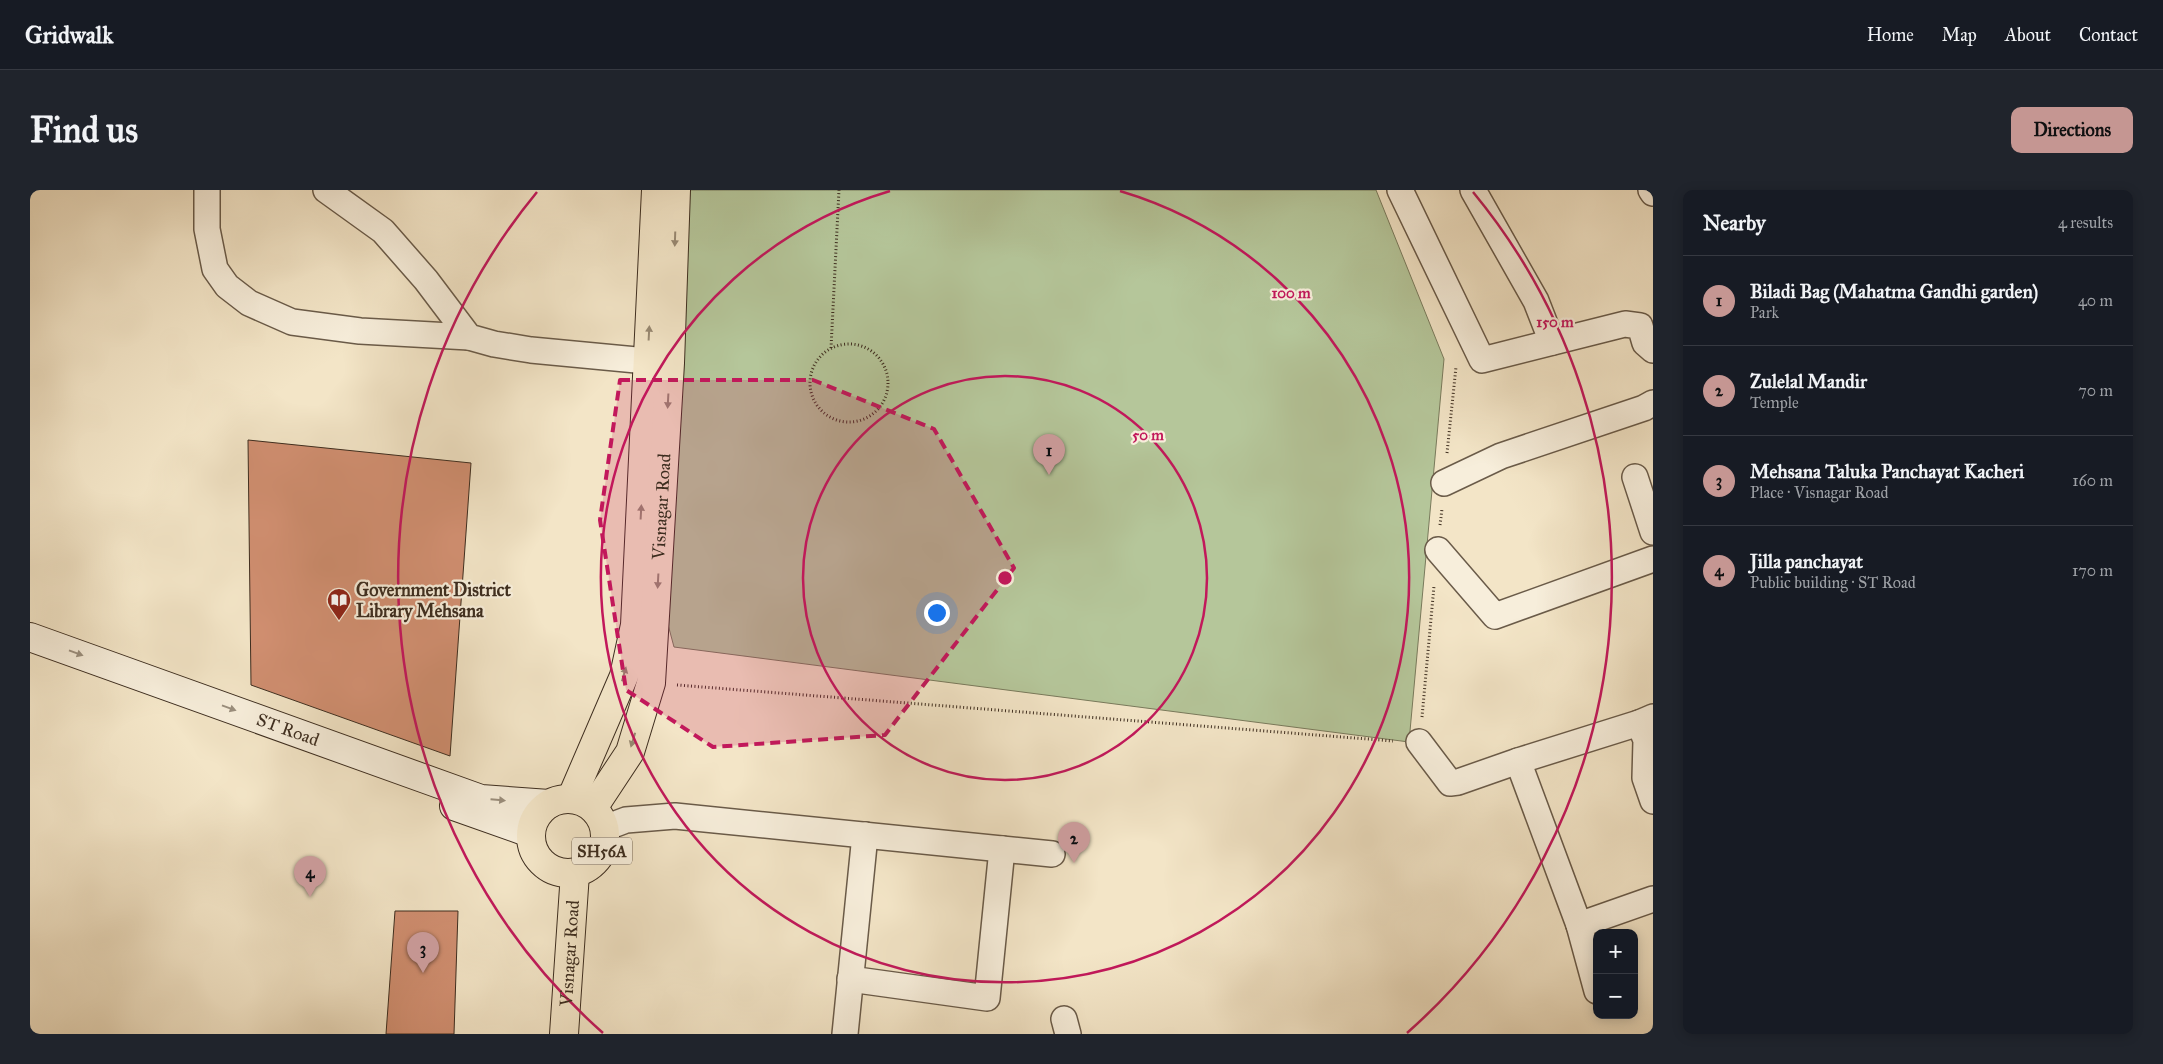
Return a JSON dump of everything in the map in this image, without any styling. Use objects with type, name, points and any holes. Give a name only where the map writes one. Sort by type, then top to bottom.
[{"type":"main road","points":[[530,833],[533,821],[540,812],[579,810],[624,676],[635,625],[659,362],[656,190]]},
{"type":"main road","name":"Visnagar Road","points":[[579,810],[630,752],[651,683],[659,362],[676,190]]},
{"type":"main road","name":"ST Road","points":[[30,637],[481,798],[579,810]]},
{"type":"main road","name":"ST Road","points":[[30,657],[530,833]]},
{"type":"main road","name":"SH56A","points":[[530,833],[531,845],[536,856],[543,864],[553,870],[564,873],[576,873],[596,861],[604,846],[579,810]]},
{"type":"main road","name":"Visnagar Road","points":[[564,1034],[576,873]]},
{"type":"street","points":[[207,190],[207,229],[215,269],[227,286],[249,303],[292,322],[360,331],[469,337],[494,344],[531,350],[659,362]]},
{"type":"street","points":[[326,190],[383,232],[426,280],[469,337]]},
{"type":"street","points":[[1400,190],[1482,360],[1625,324],[1640,326],[1645,342],[1653,350]]},
{"type":"street","points":[[1472,190],[1536,301],[1552,342]]},
{"type":"street","points":[[1444,483],[1501,456],[1644,408],[1653,403]]},
{"type":"street","points":[[1636,477],[1653,532]]},
{"type":"street","points":[[1438,550],[1495,616],[1653,559]]},
{"type":"street","points":[[1419,742],[1450,783],[1646,720],[1644,778],[1653,799]]},
{"type":"street","points":[[1518,761],[1579,925],[1593,976]]},
{"type":"street","points":[[579,810],[626,820],[674,816],[1052,854]]},
{"type":"street","points":[[845,1034],[865,835]]},
{"type":"street","points":[[850,979],[987,998],[1002,849]]},
{"type":"street","points":[[1579,925],[1653,899]]},
{"type":"path","points":[[830,348],[843,344],[857,344],[869,349],[880,358],[887,369],[889,382],[887,395],[881,408],[871,416],[860,421],[847,423],[834,420],[815,404],[810,392],[810,379],[817,361],[830,348],[839,190]]},
{"type":"path","points":[[651,683],[1419,742],[1456,360]]},
{"type":"highlighted area","points":[[620,380],[813,380],[934,429],[1014,568],[885,735],[713,747],[626,690],[600,520]]},
{"type":"green space","points":[[672,190],[1376,190],[1444,359],[1409,742],[674,647],[658,587]]},
{"type":"building","points":[[248,440],[471,463],[450,756],[251,685]]},
{"type":"building","points":[[395,911],[458,911],[454,1034],[386,1034]]},
{"type":"place","name":"Biladi Bag (Mahatma Gandhi garden)","points":[[1049,475]]},
{"type":"place","name":"Government District Library Mehsana","points":[[339,621]]},
{"type":"place","name":"Zulelal Mandir","points":[[1074,863]]},
{"type":"place","name":"Jilla panchayat","points":[[310,897]]},
{"type":"place","name":"Mehsana Taluka Panchayat Kacheri","points":[[423,973]]}]
